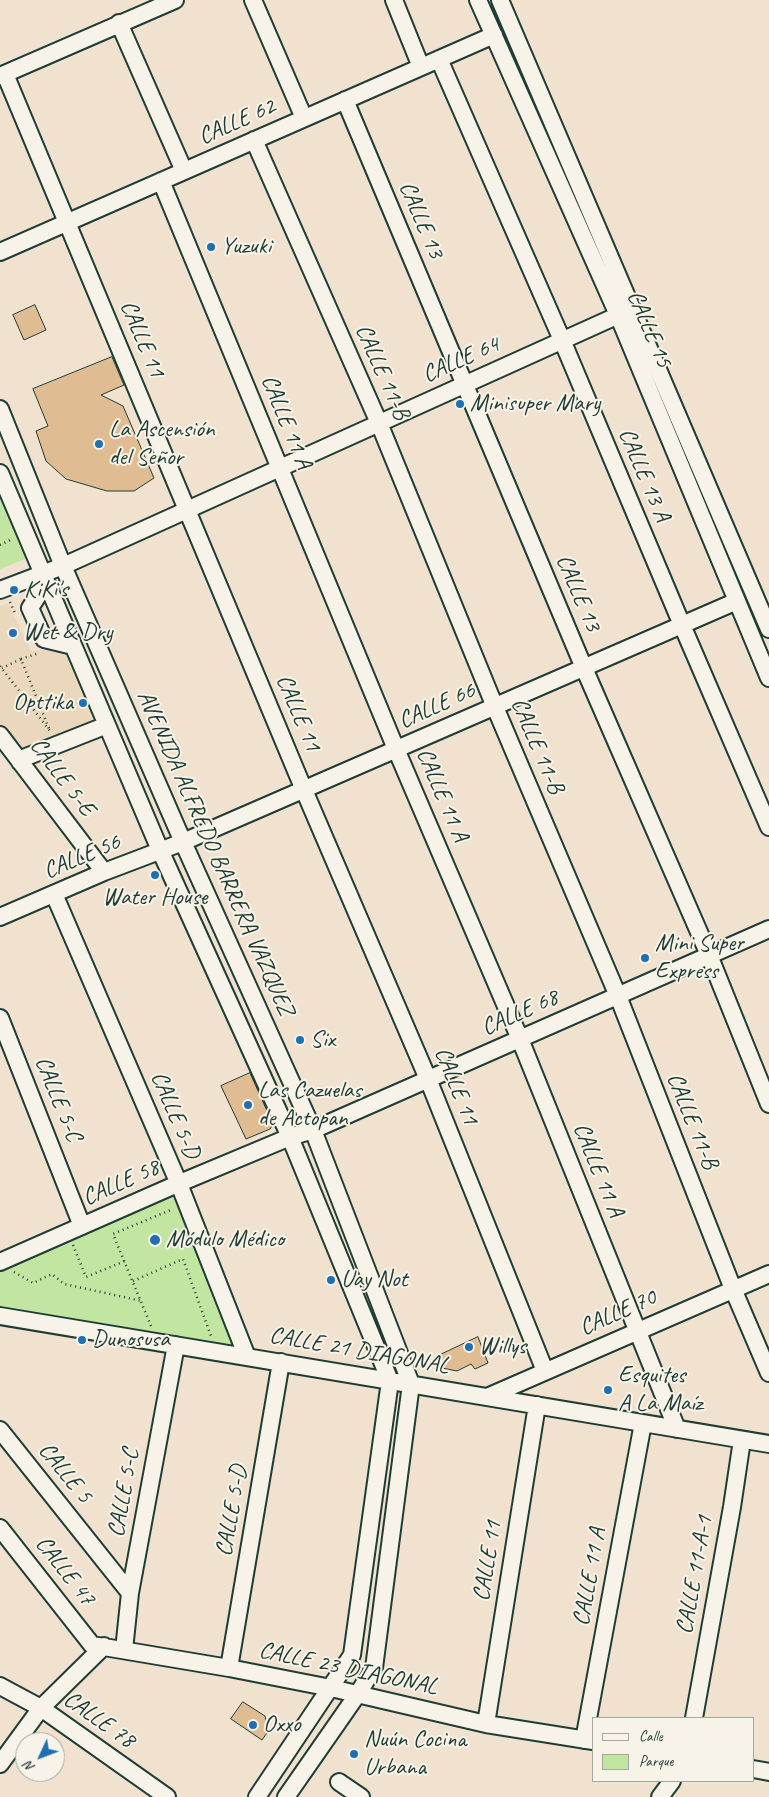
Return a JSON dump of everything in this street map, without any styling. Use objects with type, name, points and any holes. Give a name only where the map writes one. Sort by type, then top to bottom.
[{"type":"street","points":[[3,75],[175,0]]},
{"type":"street","points":[[253,0],[304,118]]},
{"type":"street","points":[[394,0],[421,67]]},
{"type":"street","name":"CALLE 15","points":[[478,0],[625,312],[769,629]]},
{"type":"street","name":"CALLE 15","points":[[500,0],[769,678]]},
{"type":"street","points":[[120,23],[184,171]]},
{"type":"street","name":"CALLE 62","points":[[0,252],[494,35]]},
{"type":"street","name":"CALLE 13 A","points":[[439,59],[562,340],[769,827]]},
{"type":"street","name":"CALLE 11","points":[[3,75],[67,223],[304,790],[428,1079],[545,1372]]},
{"type":"street","name":"CALLE 13","points":[[345,100],[584,668],[709,955],[769,1104]]},
{"type":"street","name":"CALLE 11-B","points":[[254,140],[379,423],[495,706],[618,996],[733,1289],[769,1373]]},
{"type":"street","name":"CALLE 11 A","points":[[161,181],[396,750],[520,1038],[636,1332],[677,1429]]},
{"type":"street","name":"CALLE 64","points":[[0,590],[44,578],[63,566],[625,312]]},
{"type":"street","name":"AVENIDA ALFREDO BARRERA VAZQUEZ","points":[[0,408],[63,566],[183,842],[312,1130],[411,1384],[374,1668],[286,1797]]},
{"type":"street","name":"AVENIDA ALFREDO BARRERA VAZQUEZ","points":[[0,473],[160,850],[290,1137],[390,1381]]},
{"type":"street","points":[[44,578],[30,608],[44,638],[73,646]]},
{"type":"street","name":"CALLE 66","points":[[183,842],[737,601]]},
{"type":"street","points":[[20,762],[107,725]]},
{"type":"street","name":"CALLE 5-E","points":[[0,735],[104,872]]},
{"type":"street","name":"CALLE 56","points":[[2,913],[183,842]]},
{"type":"street","name":"CALLE 5-D","points":[[54,894],[186,1203],[247,1357]]},
{"type":"street","name":"CALLE 68","points":[[290,1137],[312,1130],[769,929]]},
{"type":"street","name":"CALLE 5-C","points":[[0,1018],[75,1229]]},
{"type":"street","name":"CALLE 58","points":[[4,1266],[75,1229],[290,1137]]},
{"type":"street","name":"CALLE 70","points":[[487,1397],[769,1274]]},
{"type":"street","name":"CALLE 21 DIAGONAL","points":[[0,1316],[769,1444]]},
{"type":"street","name":"CALLE 5-C","points":[[124,1650],[130,1593],[176,1345]]},
{"type":"street","name":"CALLE 5-D","points":[[229,1668],[281,1362]]},
{"type":"street","points":[[257,1797],[352,1654],[390,1381]]},
{"type":"street","name":"CALLE 11","points":[[486,1724],[537,1405]]},
{"type":"street","name":"CALLE 11 A","points":[[593,1717],[643,1423]]},
{"type":"street","name":"CALLE 5","points":[[0,1430],[130,1593]]},
{"type":"street","name":"CALLE 11-A-1","points":[[694,1717],[742,1440]]},
{"type":"street","name":"CALLE 47","points":[[0,1528],[98,1645]]},
{"type":"street","points":[[0,1764],[41,1708],[98,1645]]},
{"type":"street","name":"CALLE 23 DIAGONAL","points":[[98,1645],[331,1688],[486,1724],[589,1741]]},
{"type":"street","name":"CALLE 78","points":[[0,1686],[41,1708],[167,1797]]},
{"type":"street","name":"CALLE 11 A","points":[[589,1741],[592,1723]]},
{"type":"street","points":[[754,1769],[769,1772]]},
{"type":"street","points":[[339,1782],[361,1797]]},
{"type":"street","points":[[660,1797],[671,1782]]},
{"type":"path","points":[[42,652],[1,667],[50,731]]},
{"type":"path","points":[[21,660],[50,731]]},
{"type":"path","points":[[43,736],[50,731]]},
{"type":"path","points":[[154,1332],[113,1234],[186,1203]]},
{"type":"path","points":[[75,1229],[86,1277],[125,1261]]},
{"type":"path","points":[[133,1281],[183,1259],[213,1342]]},
{"type":"path","points":[[4,1266],[33,1283],[52,1274],[64,1284],[142,1301]]},
{"type":"shaded area","points":[[8,603],[31,651],[68,645],[104,721],[25,756],[0,724],[0,606]]},
{"type":"green space","points":[[0,485],[30,557],[0,569]]},
{"type":"green space","points":[[175,1185],[238,1346],[0,1311],[0,1262]]},
{"type":"building","points":[[35,305],[46,330],[24,340],[13,315]]},
{"type":"building","points":[[112,357],[124,385],[101,395],[123,406],[154,478],[134,491],[107,491],[66,479],[46,461],[36,431],[48,426],[33,389]]},
{"type":"building","name":"Las Cazuelas de Actopan","points":[[250,1073],[273,1124],[270,1129],[246,1139],[221,1086]]},
{"type":"building","name":"Willys","points":[[478,1337],[488,1363],[475,1369],[471,1364],[457,1371],[442,1368],[436,1357]]},
{"type":"building","name":"Oxxo","points":[[243,1702],[265,1716],[269,1730],[262,1740],[231,1719]]},
{"type":"place","name":"Yuzuki","points":[[211,247]]},
{"type":"place","name":"Minisuper Mary","points":[[460,404]]},
{"type":"place","name":"La Ascensión del Señor","points":[[99,444]]},
{"type":"place","name":"KiKi's","points":[[14,590]]},
{"type":"place","name":"Wet & Dry","points":[[13,633]]},
{"type":"place","name":"Opttika","points":[[83,703]]},
{"type":"place","name":"Water House","points":[[155,875]]},
{"type":"place","name":"Mini Super Express","points":[[645,958]]},
{"type":"place","name":"Six","points":[[300,1040]]},
{"type":"place","name":"Las Cazuelas de Actopan","points":[[248,1105]]},
{"type":"place","name":"Módulo Médico","points":[[155,1240]]},
{"type":"place","name":"Uay Not","points":[[331,1280]]},
{"type":"place","name":"Dunosusa","points":[[82,1340]]},
{"type":"place","name":"Willys","points":[[469,1347]]},
{"type":"place","name":"Esquites A La Maíz","points":[[608,1390]]},
{"type":"place","name":"Oxxo","points":[[253,1725]]},
{"type":"place","name":"Nuún Cocina Urbana","points":[[354,1754]]}]
